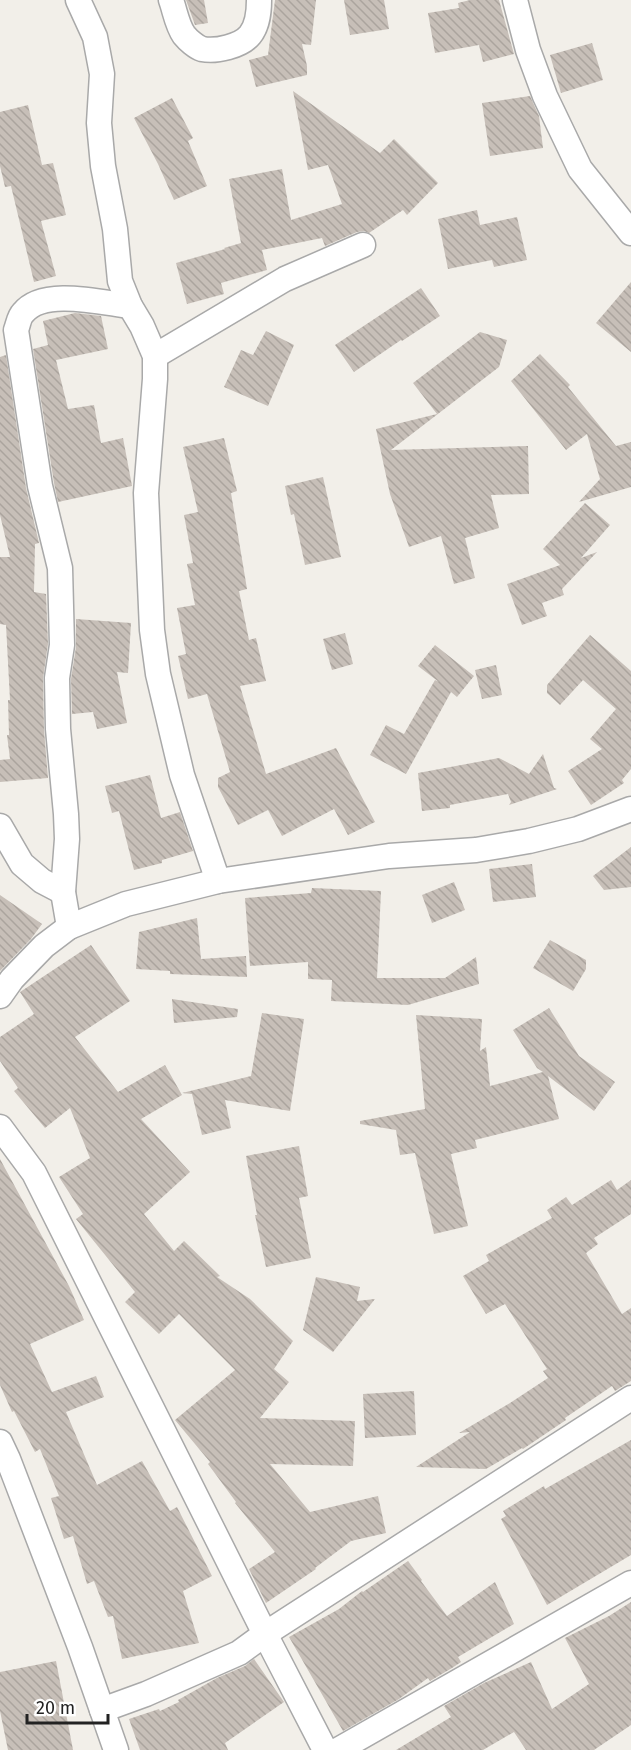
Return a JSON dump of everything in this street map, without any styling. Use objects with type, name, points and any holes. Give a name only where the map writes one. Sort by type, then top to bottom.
[{"type":"street","points":[[78,0],[95,38],[102,74],[99,123],[103,166],[115,229],[120,281],[155,356],[146,493],[152,630],[158,674],[182,775],[219,881]]},
{"type":"street","points":[[171,0],[183,34],[192,43],[202,49],[220,49],[248,38],[255,26],[259,0]]},
{"type":"street","points":[[515,0],[528,50],[542,87],[580,169],[631,233]]},
{"type":"street","points":[[155,356],[285,279],[363,245]]},
{"type":"street","points":[[69,927],[63,892],[67,839],[58,729],[57,678],[62,645],[60,568],[40,486],[16,330],[22,314],[33,304],[56,298],[78,298],[130,306]]},
{"type":"street","points":[[0,996],[12,979],[44,946],[69,927],[126,904],[219,881],[389,856],[476,849],[529,841],[578,829],[631,810]]},
{"type":"street","points":[[0,826],[22,864],[42,881],[63,892]]},
{"type":"street","points":[[0,1127],[34,1173],[72,1245],[325,1750]]},
{"type":"street","points":[[102,1710],[146,1694],[239,1653],[265,1634],[629,1406]]},
{"type":"street","points":[[0,1442],[116,1750]]},
{"type":"street","points":[[338,1750],[631,1583]]},
{"type":"building","points":[[186,0],[204,0],[208,23],[195,25]]},
{"type":"building","points":[[275,0],[316,0],[311,45],[302,44],[307,75],[256,87],[249,60],[268,55]]},
{"type":"building","points":[[344,0],[384,0],[389,29],[350,35]]},
{"type":"building","points":[[470,0],[499,0],[514,54],[483,62],[479,45],[435,53],[428,13],[459,8],[458,3]]},
{"type":"building","points":[[592,43],[603,80],[561,93],[550,55]]},
{"type":"building","points":[[293,91],[380,153],[394,139],[438,183],[407,215],[403,210],[369,233],[357,232],[325,246],[322,238],[262,250],[267,270],[221,283],[224,294],[187,304],[176,263],[241,243],[229,179],[282,169],[291,220],[342,204],[328,165],[308,170]]},
{"type":"building","points":[[530,96],[539,116],[543,148],[490,156],[482,103]]},
{"type":"building","points":[[172,98],[193,138],[188,141],[207,186],[174,200],[134,118]]},
{"type":"building","points":[[28,105],[42,165],[53,163],[66,215],[41,221],[56,276],[34,282],[11,186],[5,187],[0,166],[0,112]]},
{"type":"building","points":[[477,210],[480,225],[517,217],[527,260],[494,267],[492,260],[448,269],[438,219]]},
{"type":"building","points":[[631,282],[631,352],[596,323]]},
{"type":"building","points":[[421,288],[440,316],[354,372],[335,345]]},
{"type":"building","points":[[75,313],[101,316],[108,349],[56,360],[68,409],[94,405],[101,443],[123,438],[132,486],[58,502],[33,349],[48,345],[43,321]]},
{"type":"building","points":[[266,331],[294,345],[268,406],[224,387],[241,350],[253,355]]},
{"type":"building","points":[[480,332],[507,340],[499,367],[391,450],[528,446],[529,494],[491,495],[499,528],[465,538],[475,578],[454,584],[441,536],[409,547],[390,494],[376,429],[437,414],[413,383]]},
{"type":"building","points":[[540,354],[570,385],[568,387],[616,446],[631,442],[631,487],[579,502],[600,479],[587,434],[566,450],[511,381]]},
{"type":"building","points":[[6,355],[26,488],[39,543],[35,544],[34,592],[46,594],[48,644],[43,678],[48,778],[0,782],[0,760],[10,759],[7,735],[9,735],[8,700],[10,700],[6,625],[0,624],[0,557],[10,557],[0,515],[0,357]]},
{"type":"building","points":[[224,438],[237,491],[231,493],[247,589],[239,591],[249,640],[256,638],[266,681],[240,686],[266,774],[336,748],[375,822],[348,835],[334,809],[282,836],[268,810],[238,825],[218,787],[218,778],[230,772],[207,694],[188,699],[178,656],[186,654],[177,608],[195,605],[187,564],[193,563],[184,515],[198,512],[183,447]]},
{"type":"building","points":[[323,477],[341,557],[305,565],[294,514],[291,515],[285,486]]},
{"type":"building","points":[[585,503],[610,525],[581,558],[597,552],[562,589],[564,595],[542,603],[547,616],[522,625],[507,584],[560,565],[543,549]]},
{"type":"building","points":[[76,619],[131,623],[128,673],[117,672],[127,723],[97,729],[93,712],[72,714],[71,679],[76,647]]},
{"type":"building","points":[[345,633],[353,664],[332,670],[323,639]]},
{"type":"building","points":[[590,635],[631,671],[631,769],[622,780],[624,783],[591,805],[568,771],[602,749],[590,739],[616,709],[583,680],[560,705],[547,693],[547,685]]},
{"type":"building","points":[[435,645],[474,676],[457,697],[451,692],[406,774],[370,755],[386,725],[404,734],[435,680],[439,682],[418,666]]},
{"type":"building","points":[[496,665],[502,695],[482,699],[475,670]]},
{"type":"building","points":[[543,754],[554,788],[557,789],[509,805],[511,802],[508,794],[450,805],[450,808],[422,811],[418,773],[499,758],[529,774]]},
{"type":"building","points":[[150,775],[161,818],[180,812],[193,851],[162,860],[162,863],[134,870],[119,811],[112,813],[105,786]]},
{"type":"building","points":[[631,847],[631,887],[604,890],[593,876]]},
{"type":"building","points":[[532,864],[536,897],[493,902],[489,869]]},
{"type":"building","points":[[454,882],[465,910],[432,923],[422,895]]},
{"type":"building","points":[[312,888],[381,891],[377,978],[445,978],[476,957],[479,984],[408,1005],[331,1001],[332,980],[308,979],[308,962],[250,966],[245,898],[311,893]]},
{"type":"building","points":[[0,895],[42,924],[0,971]]},
{"type":"building","points":[[197,918],[201,959],[246,956],[247,977],[170,974],[170,971],[136,969],[139,932]]},
{"type":"building","points":[[550,940],[586,960],[586,969],[573,991],[533,968]]},
{"type":"building","points":[[91,945],[130,1001],[75,1037],[118,1092],[165,1065],[182,1095],[141,1119],[190,1172],[144,1214],[174,1251],[184,1241],[220,1276],[217,1277],[250,1299],[293,1341],[274,1369],[289,1382],[260,1418],[355,1421],[353,1466],[270,1464],[310,1512],[378,1496],[386,1533],[351,1541],[316,1569],[266,1603],[249,1569],[275,1552],[235,1503],[208,1464],[210,1462],[175,1420],[235,1370],[179,1314],[159,1334],[125,1302],[135,1292],[76,1219],[83,1214],[59,1177],[90,1158],[70,1108],[45,1128],[14,1091],[18,1088],[0,1061],[0,1037],[34,1014],[20,992]]},
{"type":"building","points":[[172,999],[238,1009],[237,1017],[174,1023]]},
{"type":"building","points":[[549,1008],[579,1056],[615,1082],[594,1111],[548,1076],[559,1119],[475,1140],[477,1148],[451,1154],[468,1226],[434,1234],[415,1153],[400,1155],[396,1130],[360,1124],[360,1121],[425,1109],[416,1015],[482,1019],[480,1051],[486,1047],[490,1086],[543,1072],[537,1068],[513,1030]]},
{"type":"building","points":[[262,1013],[304,1019],[290,1111],[225,1100],[231,1128],[202,1135],[192,1094],[182,1093],[251,1076]]},
{"type":"building","points":[[299,1146],[308,1196],[299,1198],[311,1258],[266,1267],[246,1156]]},
{"type":"building","points":[[0,1159],[69,1286],[84,1320],[30,1344],[52,1392],[96,1376],[104,1397],[66,1412],[97,1485],[142,1461],[170,1511],[177,1507],[212,1576],[183,1591],[199,1643],[122,1659],[113,1616],[108,1617],[94,1581],[87,1584],[73,1536],[64,1539],[51,1498],[59,1496],[40,1449],[35,1452],[14,1411],[12,1412],[0,1385]]},
{"type":"building","points":[[611,1180],[617,1190],[631,1180],[631,1214],[594,1238],[598,1244],[586,1253],[622,1314],[631,1308],[631,1381],[615,1391],[612,1386],[523,1449],[486,1469],[416,1467],[470,1432],[459,1433],[548,1378],[543,1371],[547,1369],[505,1304],[486,1314],[463,1276],[489,1261],[486,1255],[552,1218],[547,1210],[566,1197],[572,1205]]},
{"type":"building","points":[[316,1277],[360,1287],[357,1301],[375,1299],[333,1352],[303,1330]]},
{"type":"building","points":[[414,1391],[416,1435],[365,1438],[363,1394]]},
{"type":"building","points":[[631,1440],[631,1555],[547,1605],[501,1519],[506,1516],[503,1511],[544,1486],[545,1489]]},
{"type":"building","points":[[408,1561],[447,1616],[495,1582],[514,1624],[458,1657],[461,1662],[452,1668],[430,1681],[428,1678],[399,1699],[343,1731],[289,1637],[339,1609]]},
{"type":"building","points":[[631,1602],[631,1725],[594,1750],[526,1750],[514,1732],[483,1750],[396,1750],[451,1717],[444,1706],[484,1683],[531,1662],[552,1709],[589,1684],[565,1638]]},
{"type":"building","points":[[254,1659],[284,1702],[225,1743],[228,1750],[140,1750],[129,1719],[159,1709],[160,1711],[179,1702],[178,1700],[217,1678],[245,1666]]},
{"type":"building","points":[[56,1661],[73,1750],[8,1750],[0,1711],[0,1672]]}]
